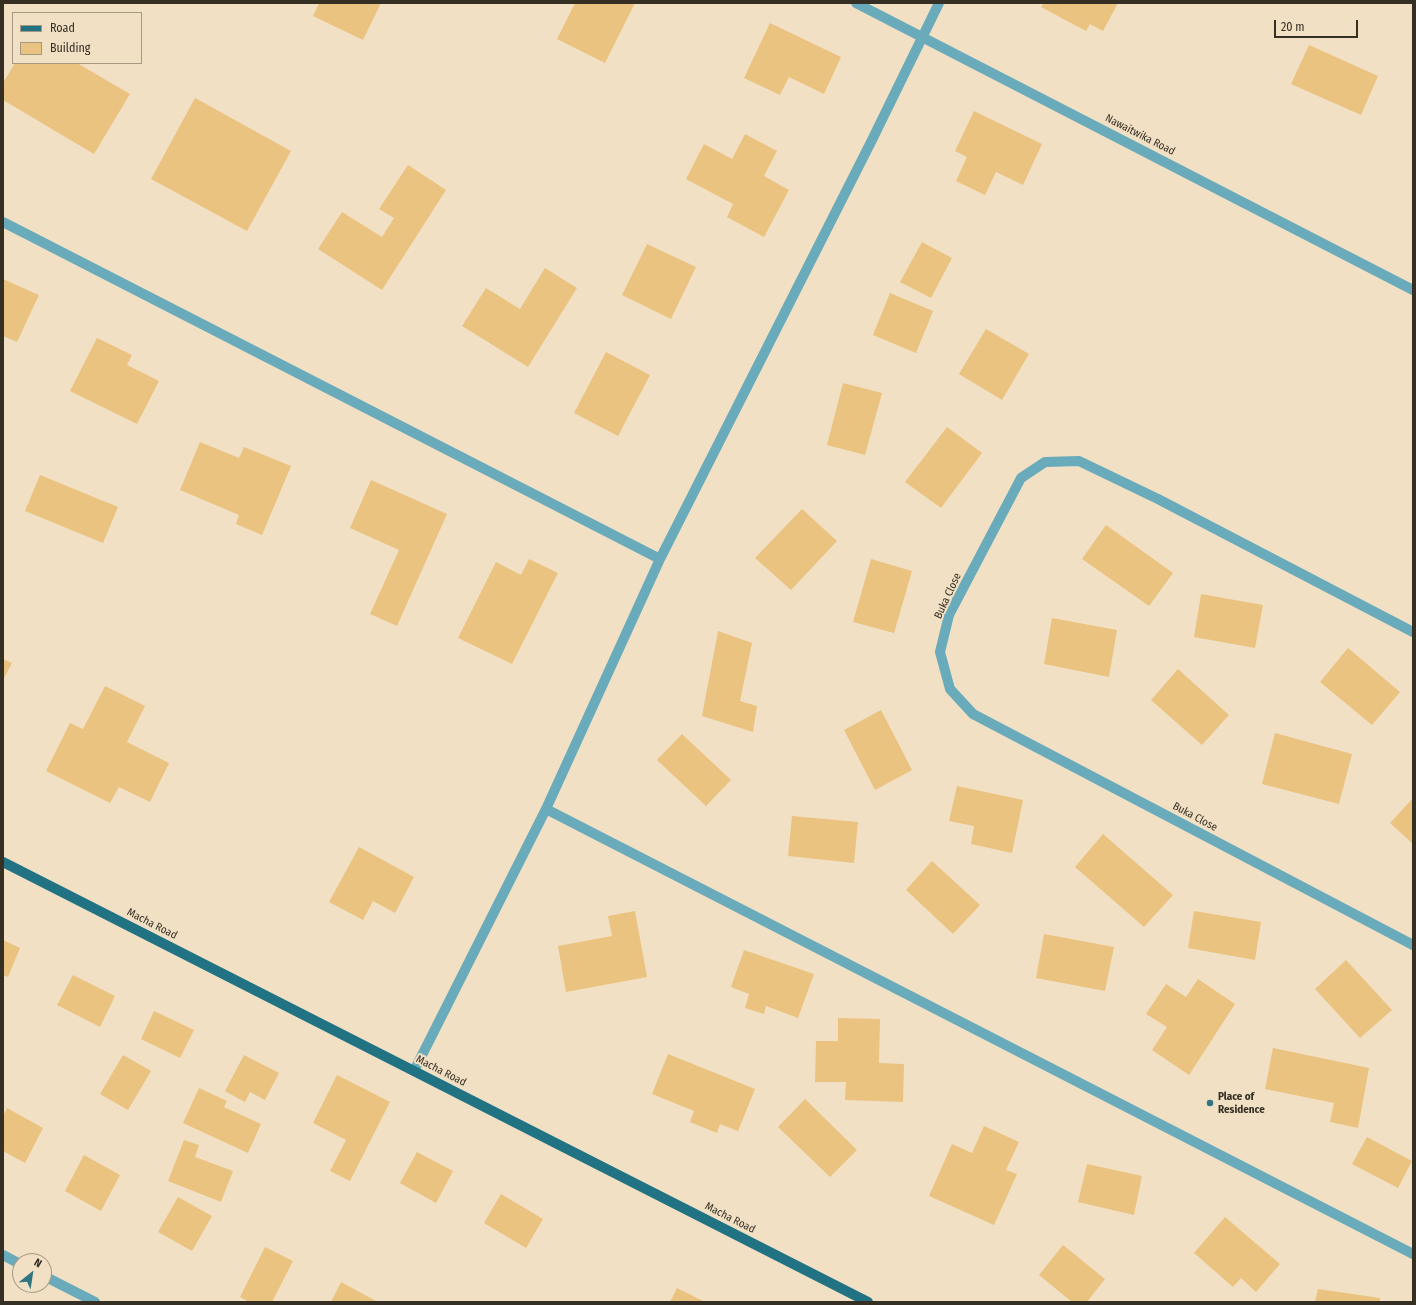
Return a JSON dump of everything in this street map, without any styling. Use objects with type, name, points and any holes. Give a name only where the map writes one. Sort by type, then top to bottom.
[{"type":"main road","name":"Macha Road","points":[[3,862],[868,1302]]},
{"type":"street","name":"Nawaitwika Road","points":[[856,3],[1413,290]]},
{"type":"street","points":[[414,1071],[546,809],[660,559],[939,3]]},
{"type":"street","points":[[3,222],[660,559]]},
{"type":"street","name":"Buka Close","points":[[1413,632],[1158,499],[1079,461],[1045,462],[1021,478],[950,615],[940,652],[950,689],[973,714],[1413,945]]},
{"type":"street","points":[[546,809],[1413,1254]]},
{"type":"street","points":[[3,1255],[12,1260]]},
{"type":"street","points":[[52,1280],[95,1302]]},
{"type":"building","points":[[319,3],[381,3],[363,40],[313,16]]},
{"type":"building","points":[[575,3],[635,3],[605,63],[557,39]]},
{"type":"building","points":[[1044,3],[1118,3],[1103,31],[1090,24],[1086,31],[1041,7]]},
{"type":"building","points":[[770,23],[841,57],[824,94],[789,77],[780,95],[744,78]]},
{"type":"building","points":[[1309,45],[1378,76],[1361,115],[1291,84]]},
{"type":"building","points":[[14,64],[79,64],[130,94],[94,154],[3,100],[3,83]]},
{"type":"building","points":[[195,98],[291,151],[247,231],[151,179]]},
{"type":"building","points":[[974,111],[1042,144],[1023,185],[996,172],[985,195],[956,181],[967,157],[955,151]]},
{"type":"building","points":[[745,134],[777,151],[764,176],[789,190],[764,237],[727,217],[733,204],[686,179],[704,144],[732,159]]},
{"type":"building","points":[[408,165],[446,190],[382,290],[318,249],[342,212],[382,237],[394,218],[379,209]]},
{"type":"building","points":[[922,242],[952,258],[931,298],[900,282]]},
{"type":"building","points":[[647,244],[696,267],[671,319],[622,295]]},
{"type":"building","points":[[545,268],[577,288],[528,367],[462,326],[486,288],[520,309]]},
{"type":"building","points":[[3,279],[39,295],[17,342],[3,336]]},
{"type":"building","points":[[890,293],[933,311],[916,353],[873,335]]},
{"type":"building","points":[[986,329],[1029,354],[1002,400],[959,374]]},
{"type":"building","points":[[97,338],[132,355],[127,365],[159,381],[137,424],[70,391]]},
{"type":"building","points":[[606,352],[650,375],[618,436],[574,413]]},
{"type":"building","points":[[843,383],[882,393],[865,455],[827,445]]},
{"type":"building","points":[[947,427],[982,453],[941,508],[905,482]]},
{"type":"building","points":[[200,442],[239,458],[244,447],[291,466],[262,535],[236,524],[239,515],[180,490]]},
{"type":"building","points":[[40,475],[118,507],[103,543],[25,511]]},
{"type":"building","points":[[371,480],[447,514],[397,626],[370,614],[399,550],[350,528]]},
{"type":"building","points":[[802,509],[837,541],[791,590],[755,558]]},
{"type":"building","points":[[1106,525],[1173,573],[1149,606],[1082,559]]},
{"type":"building","points":[[529,559],[558,573],[512,664],[458,638],[496,562],[521,575]]},
{"type":"building","points":[[871,559],[912,571],[894,633],[853,622]]},
{"type":"building","points":[[1201,594],[1263,605],[1255,648],[1194,637]]},
{"type":"building","points":[[1052,618],[1117,630],[1109,677],[1044,664]]},
{"type":"building","points":[[718,631],[752,643],[740,701],[757,706],[753,732],[702,716]]},
{"type":"building","points":[[1348,648],[1400,692],[1372,725],[1320,682]]},
{"type":"building","points":[[3,659],[12,663],[3,680]]},
{"type":"building","points":[[1178,669],[1229,715],[1202,745],[1151,700]]},
{"type":"building","points":[[105,686],[145,706],[127,742],[169,763],[150,802],[119,787],[110,803],[46,771],[70,723],[83,729]]},
{"type":"building","points":[[881,710],[912,770],[875,790],[844,730]]},
{"type":"building","points":[[1275,733],[1352,754],[1339,804],[1262,784]]},
{"type":"building","points":[[682,734],[731,780],[706,806],[657,760]]},
{"type":"building","points":[[957,786],[1023,800],[1012,853],[971,844],[974,826],[949,821]]},
{"type":"building","points":[[1413,798],[1413,844],[1390,823]]},
{"type":"building","points":[[792,816],[858,822],[854,863],[788,856]]},
{"type":"building","points":[[1103,834],[1173,895],[1144,927],[1075,867]]},
{"type":"building","points":[[359,847],[414,877],[395,913],[373,901],[363,920],[329,902]]},
{"type":"building","points":[[932,861],[980,905],[953,934],[906,890]]},
{"type":"building","points":[[635,911],[647,977],[566,992],[558,946],[612,936],[608,916]]},
{"type":"building","points":[[1194,911],[1261,922],[1255,960],[1188,948]]},
{"type":"building","points":[[1044,934],[1114,947],[1105,991],[1036,978]]},
{"type":"building","points":[[3,940],[20,948],[8,977],[3,975]]},
{"type":"building","points":[[744,950],[814,974],[798,1018],[766,1006],[764,1014],[745,1008],[749,994],[731,987]]},
{"type":"building","points":[[1346,960],[1392,1010],[1360,1038],[1315,989]]},
{"type":"building","points":[[73,975],[115,996],[100,1027],[57,1005]]},
{"type":"building","points":[[1198,979],[1235,1004],[1189,1075],[1152,1050],[1167,1027],[1146,1014],[1166,984],[1186,997]]},
{"type":"building","points":[[154,1011],[194,1030],[180,1058],[141,1039]]},
{"type":"building","points":[[838,1018],[880,1019],[879,1063],[904,1064],[903,1102],[845,1100],[846,1082],[815,1082],[816,1041],[838,1041]]},
{"type":"building","points":[[1273,1048],[1369,1068],[1358,1128],[1330,1122],[1334,1103],[1265,1089]]},
{"type":"building","points":[[668,1054],[755,1089],[738,1131],[720,1124],[717,1133],[690,1122],[694,1111],[652,1094]]},
{"type":"building","points":[[123,1055],[151,1071],[128,1110],[100,1094]]},
{"type":"building","points":[[244,1055],[279,1073],[265,1100],[250,1092],[245,1102],[225,1091]]},
{"type":"building","points":[[337,1075],[390,1102],[350,1181],[330,1171],[346,1140],[313,1123]]},
{"type":"building","points":[[199,1088],[227,1101],[224,1107],[261,1124],[248,1153],[183,1123]]},
{"type":"building","points":[[805,1099],[857,1150],[830,1177],[778,1127]]},
{"type":"building","points":[[7,1108],[43,1128],[25,1163],[3,1151],[3,1116]]},
{"type":"building","points":[[984,1126],[1019,1142],[1006,1170],[1017,1174],[994,1225],[929,1196],[952,1144],[972,1153]]},
{"type":"building","points":[[1367,1137],[1412,1161],[1398,1188],[1352,1164]]},
{"type":"building","points":[[184,1140],[199,1145],[195,1157],[233,1171],[221,1202],[168,1181]]},
{"type":"building","points":[[417,1152],[453,1171],[436,1203],[400,1183]]},
{"type":"building","points":[[84,1155],[120,1175],[101,1211],[65,1191]]},
{"type":"building","points":[[1087,1164],[1142,1176],[1134,1215],[1078,1202]]},
{"type":"building","points":[[501,1194],[543,1219],[526,1248],[484,1223]]},
{"type":"building","points":[[178,1197],[212,1216],[192,1251],[158,1232]]},
{"type":"building","points":[[1225,1217],[1280,1264],[1256,1292],[1241,1278],[1233,1287],[1194,1253]]},
{"type":"building","points":[[1063,1245],[1105,1279],[1087,1302],[1072,1302],[1039,1275]]},
{"type":"building","points":[[265,1247],[293,1261],[272,1302],[249,1302],[240,1297]]},
{"type":"building","points":[[341,1282],[378,1302],[331,1302]]},
{"type":"building","points":[[677,1288],[705,1302],[670,1302]]},
{"type":"building","points":[[1318,1289],[1380,1298],[1380,1302],[1315,1302]]},
{"type":"place","name":"Place of Residence","points":[[1210,1103]]}]
